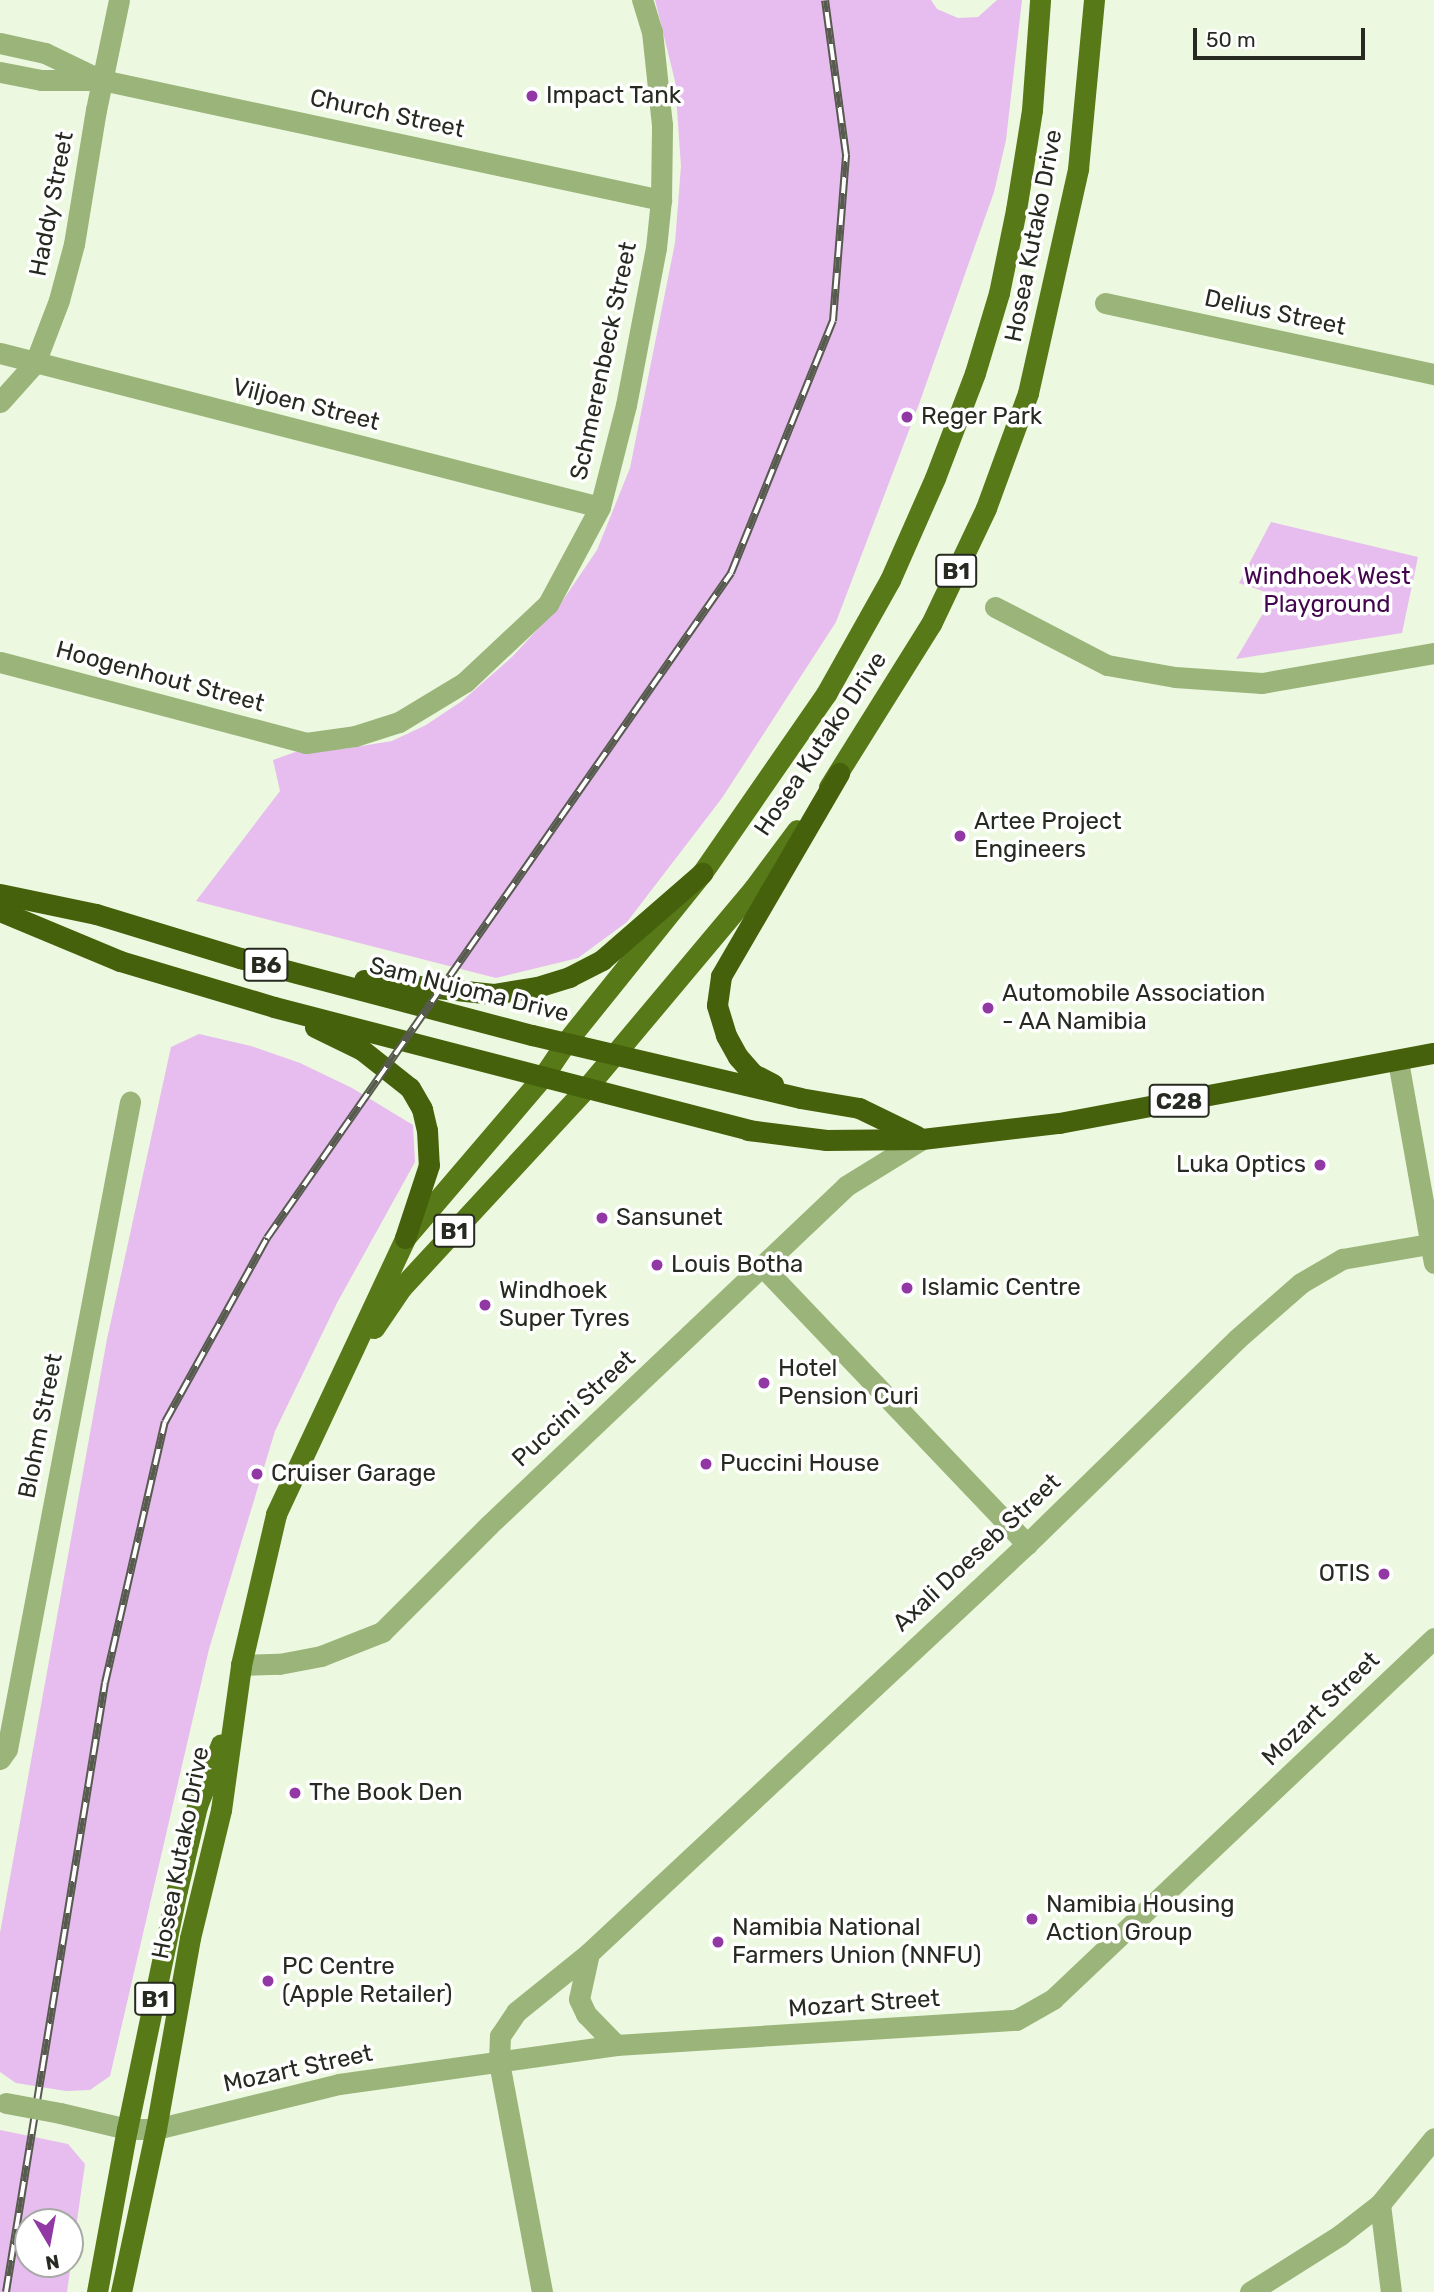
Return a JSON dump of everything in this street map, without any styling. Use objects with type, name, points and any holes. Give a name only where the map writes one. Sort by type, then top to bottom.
[{"type":"highway","points":[[800,1098],[753,1074],[738,1057],[726,1035],[717,1005],[721,976],[839,773]]},
{"type":"highway","points":[[292,972],[493,994],[537,987],[569,976],[602,960],[702,873]]},
{"type":"highway","name":"Sam Nujoma Drive","points":[[0,894],[96,914],[292,972],[566,1042],[800,1098],[859,1108],[922,1139]]},
{"type":"highway","name":"B6","points":[[0,912],[121,961],[274,1007],[544,1075]]},
{"type":"highway","points":[[274,1007],[362,1050],[410,1088],[422,1109],[427,1130],[429,1165],[405,1238]]},
{"type":"highway","name":"C28","points":[[544,1075],[748,1129],[826,1140],[922,1139],[1059,1123],[1434,1053]]},
{"type":"main road","name":"Hosea Kutako Drive","points":[[121,2292],[156,2129],[190,1938],[220,1810],[241,1665],[276,1514],[405,1238],[544,1075],[566,1042],[702,873],[826,694],[890,580],[935,478],[975,373],[999,293],[1032,110],[1040,0]]},
{"type":"main road","name":"Hosea Kutako Drive","points":[[334,1387],[402,1287],[588,1086],[754,888],[839,773],[931,624],[986,508],[1028,393],[1078,169],[1094,0]]},
{"type":"main road","name":"Hosea Kutako Drive","points":[[97,2292],[127,2129],[197,1806],[233,1712]]},
{"type":"street","name":"Haddy Street","points":[[0,402],[35,363],[59,300],[74,244],[102,80],[119,0]]},
{"type":"street","name":"Schmerenbeck Street","points":[[306,743],[355,736],[399,722],[465,682],[548,604],[600,507],[626,405],[656,248],[662,200],[662,125],[652,32],[642,0]]},
{"type":"street","name":"Church Street","points":[[0,43],[45,53],[102,80]]},
{"type":"street","name":"Church Street","points":[[0,72],[41,80],[102,80],[662,200]]},
{"type":"street","name":"Delius Street","points":[[1105,303],[1434,374]]},
{"type":"street","name":"Viljoen Street","points":[[0,354],[600,507]]},
{"type":"street","points":[[995,607],[1107,665],[1175,677],[1262,683],[1434,653]]},
{"type":"street","name":"Hoogenhout Street","points":[[0,662],[306,743]]},
{"type":"street","points":[[1398,1061],[1432,1253]]},
{"type":"street","name":"Blohm Street","points":[[0,1759],[7,1749],[130,1102]]},
{"type":"street","name":"Puccini Street","points":[[241,1665],[279,1664],[321,1656],[382,1632],[489,1525],[846,1186],[922,1139]]},
{"type":"street","name":"Axali Doeseb Street","points":[[542,2292],[499,2063],[500,2036],[516,2012],[589,1953],[1027,1544],[1237,1339],[1300,1283],[1342,1259],[1432,1253]]},
{"type":"street","points":[[763,1267],[1027,1544]]},
{"type":"street","name":"Mozart Street","points":[[3,2103],[127,2129],[156,2129],[339,2084],[616,2045],[1016,2020],[1053,1999],[1434,1638]]},
{"type":"street","points":[[589,1953],[579,1999],[586,2014],[616,2045]]},
{"type":"street","points":[[1250,2292],[1340,2235],[1380,2204],[1434,2138]]},
{"type":"street","points":[[1380,2204],[1391,2292]]},
{"type":"green space","points":[[655,0],[931,0],[937,9],[958,18],[978,17],[997,0],[1022,0],[1006,140],[994,192],[919,404],[836,622],[722,798],[627,922],[578,958],[496,978],[196,901],[280,791],[273,760],[301,750],[343,749],[392,741],[426,725],[462,701],[513,656],[559,606],[597,550],[630,468],[675,243],[681,166],[675,81]]},
{"type":"green space","name":"Windhoek West Playground","points":[[1271,522],[1418,557],[1402,633],[1236,659],[1274,595],[1239,583]]},
{"type":"green space","points":[[199,1034],[251,1046],[300,1063],[352,1088],[413,1125],[415,1162],[337,1303],[275,1431],[209,1649],[110,2076],[90,2090],[66,2091],[16,2083],[0,2072],[0,1933],[107,1339],[171,1047]]},
{"type":"green space","points":[[0,2130],[68,2144],[85,2164],[79,2208],[14,2208],[14,2278],[69,2278],[67,2292],[0,2292]]},
{"type":"railway","points":[[6,2292],[105,1683],[165,1422],[267,1238],[731,573],[833,321],[846,155],[825,0]]},
{"type":"place","name":"Impact Tank","points":[[532,96]]},
{"type":"place","name":"Reger Park","points":[[907,417]]},
{"type":"place","name":"Artee Project Engineers","points":[[960,836]]},
{"type":"place","name":"Automobile Association - AA Namibia","points":[[988,1008]]},
{"type":"place","name":"Luka Optics","points":[[1320,1165]]},
{"type":"place","name":"Sansunet","points":[[602,1218]]},
{"type":"place","name":"Louis Botha","points":[[657,1265]]},
{"type":"place","name":"Islamic Centre","points":[[907,1288]]},
{"type":"place","name":"Windhoek Super Tyres","points":[[485,1305]]},
{"type":"place","name":"Hotel Pension Curi","points":[[764,1383]]},
{"type":"place","name":"Puccini House","points":[[706,1464]]},
{"type":"place","name":"Cruiser Garage","points":[[257,1474]]},
{"type":"place","name":"OTIS","points":[[1384,1574]]},
{"type":"place","name":"The Book Den","points":[[295,1793]]},
{"type":"place","name":"Namibia Housing Action Group","points":[[1032,1919]]},
{"type":"place","name":"Namibia National Farmers Union (NNFU)","points":[[718,1942]]},
{"type":"place","name":"PC Centre (Apple Retailer)","points":[[268,1981]]}]
